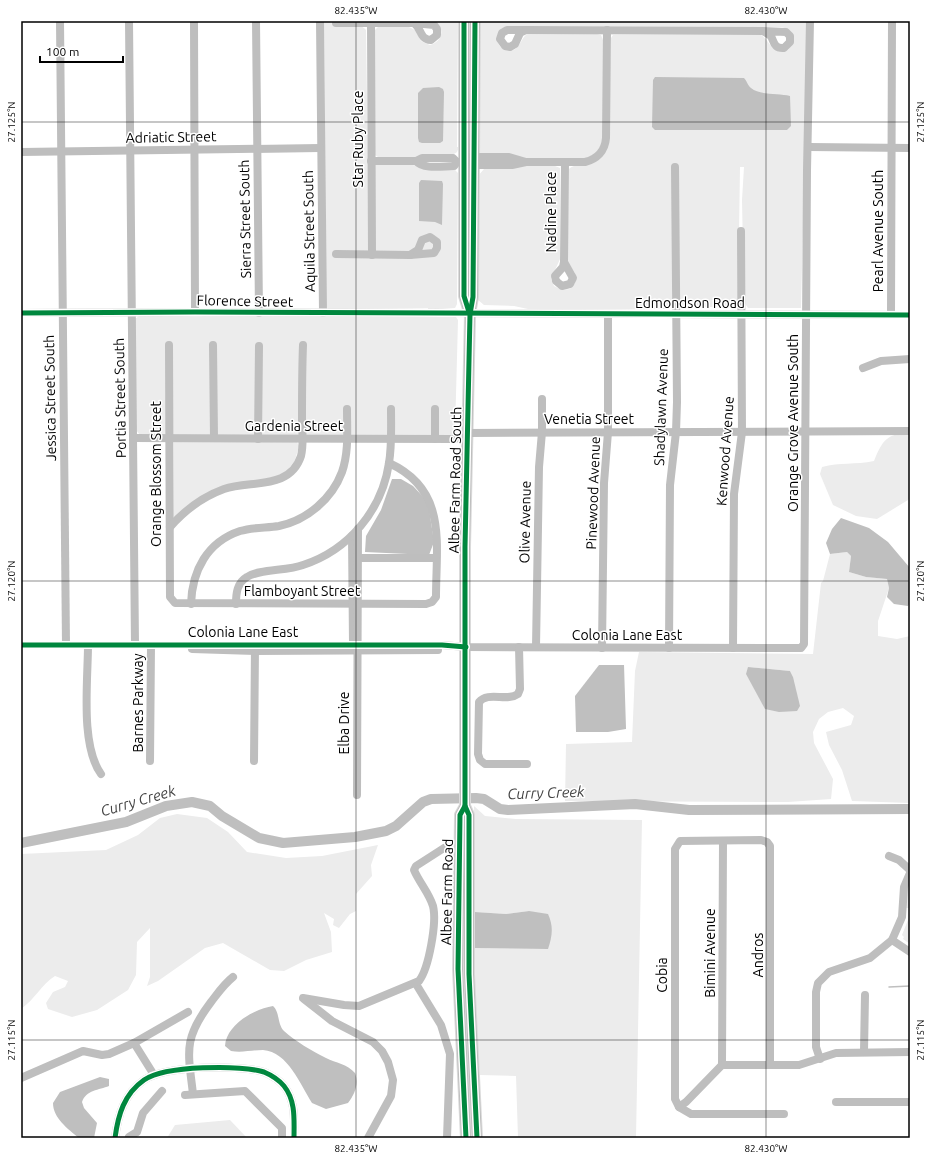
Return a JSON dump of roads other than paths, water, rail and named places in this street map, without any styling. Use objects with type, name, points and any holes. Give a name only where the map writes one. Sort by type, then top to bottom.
[{"type":"main road","points":[[464,21],[469,132]]},
{"type":"main road","points":[[469,132],[475,21]]},
{"type":"main road","name":"Albee Farm Road South","points":[[466,647],[468,433],[470,314],[473,297],[474,161],[469,132]]},
{"type":"main road","name":"Albee Farm Road South","points":[[469,132],[462,161],[464,296],[470,314]]},
{"type":"main road","name":"Albee Farm Road","points":[[466,647],[464,806],[468,815],[469,974],[477,1138]]},
{"type":"main road","name":"Albee Farm Road","points":[[464,806],[460,815],[458,881],[459,998],[466,1138]]},
{"type":"main road","points":[[463,1070],[468,1070],[470,1073],[472,1138]]},
{"type":"street","name":"Jessica Street South","points":[[60,21],[66,645]]},
{"type":"street","name":"Portia Street South","points":[[129,21],[135,645]]},
{"type":"street","points":[[194,21],[195,312]]},
{"type":"street","name":"Sierra Street South","points":[[256,21],[259,313]]},
{"type":"street","name":"Aquila Street South","points":[[320,21],[320,148],[323,313]]},
{"type":"street","name":"Orange Grove Avenue South","points":[[800,648],[804,644],[807,430],[807,170],[809,148],[810,21]]},
{"type":"street","name":"Pearl Avenue South","points":[[891,315],[892,21]]},
{"type":"street","points":[[336,23],[414,23]]},
{"type":"street","name":"Star Ruby Place","points":[[371,23],[372,255]]},
{"type":"street","points":[[526,30],[763,31]]},
{"type":"street","points":[[372,161],[416,161],[422,158],[438,162],[453,158],[462,161],[500,161],[512,166],[526,162],[564,163],[589,161],[600,154],[605,147],[607,30]]},
{"type":"street","name":"Adriatic Street","points":[[21,152],[320,148]]},
{"type":"street","points":[[809,148],[910,148]]},
{"type":"street","name":"Nadine Place","points":[[564,163],[564,262]]},
{"type":"street","name":"Shadylawn Avenue","points":[[669,648],[670,485],[676,432],[675,167]]},
{"type":"street","name":"Kenwood Avenue","points":[[733,648],[734,494],[742,432],[741,231]]},
{"type":"street","points":[[336,254],[410,255]]},
{"type":"street","name":"Florence Street","points":[[21,313],[195,312],[470,314]]},
{"type":"street","name":"Edmondson Road","points":[[470,314],[910,315]]},
{"type":"street","name":"Pinewood Avenue","points":[[602,648],[604,483],[608,432],[608,314]]},
{"type":"street","name":"Orange Blossom Street","points":[[169,345],[170,597],[172,602]]},
{"type":"street","points":[[213,345],[214,438]]},
{"type":"street","points":[[258,346],[258,439]]},
{"type":"street","points":[[170,527],[189,508],[208,496],[236,486],[274,481],[283,478],[298,462],[302,451],[302,346]]},
{"type":"street","points":[[863,368],[881,361],[910,359]]},
{"type":"street","name":"Olive Avenue","points":[[536,647],[539,467],[542,432],[542,399]]},
{"type":"street","points":[[191,604],[192,588],[197,569],[208,552],[221,541],[240,531],[280,526],[297,520],[319,506],[335,487],[345,460],[347,409]]},
{"type":"street","points":[[236,604],[239,586],[247,577],[258,572],[284,570],[304,565],[329,553],[352,536],[358,529],[379,496],[389,463],[391,409]]},
{"type":"street","points":[[435,409],[435,439]]},
{"type":"street","name":"Venetia Street","points":[[468,433],[742,432],[807,430],[910,431]]},
{"type":"street","name":"Gardenia Street","points":[[133,438],[455,439]]},
{"type":"street","points":[[355,558],[436,558],[436,522],[429,498],[421,486],[411,476],[389,463]]},
{"type":"street","points":[[355,558],[358,529]]},
{"type":"street","points":[[352,536],[355,558]]},
{"type":"street","name":"Elba Drive","points":[[355,558],[357,795]]},
{"type":"street","name":"Flamboyant Street","points":[[172,602],[178,604],[426,604],[432,602],[436,597],[436,558]]},
{"type":"street","name":"Colonia Lane East","points":[[21,645],[151,645],[208,650],[356,647],[442,650],[453,647],[800,648]]},
{"type":"street","points":[[88,645],[89,738],[94,762],[102,774]]},
{"type":"street","name":"Barnes Parkway","points":[[150,761],[151,645]]},
{"type":"street","points":[[519,647],[520,689],[518,694],[510,697],[485,698],[479,702],[478,754],[480,760],[485,764],[527,764]]},
{"type":"street","points":[[254,761],[255,648]]},
{"type":"street","name":"Cobia","points":[[679,1107],[674,1096],[675,849],[677,843],[682,840],[723,841]]},
{"type":"street","name":"Andros","points":[[723,841],[761,840],[770,844],[770,1065]]},
{"type":"street","name":"Bimini Avenue","points":[[722,1065],[723,841]]},
{"type":"street","points":[[368,1138],[391,1096],[393,1080],[388,1062],[382,1051],[373,1042],[332,1021],[303,998],[344,1006],[359,1006],[416,984],[421,978],[425,968],[434,919],[431,901],[414,870],[416,866],[444,848]]},
{"type":"street","points":[[889,856],[899,860],[910,870]]},
{"type":"street","points":[[820,1059],[816,1047],[816,992],[818,983],[826,974],[870,958],[883,949],[892,940],[902,917],[904,887],[910,873]]},
{"type":"street","points":[[892,940],[910,952]]},
{"type":"street","points":[[234,977],[224,984],[195,1026],[189,1044],[189,1095],[245,1091],[282,1128],[282,1138]]},
{"type":"street","points":[[416,984],[441,1025],[450,1054],[447,1138]]},
{"type":"street","points":[[864,1052],[865,995]]},
{"type":"street","points":[[21,1078],[83,1051],[107,1055],[134,1043],[188,1012]]},
{"type":"street","points":[[134,1043],[154,1075]]},
{"type":"street","points":[[784,1114],[695,1114],[687,1113],[679,1107],[686,1102],[722,1065],[799,1065],[836,1053],[910,1052]]},
{"type":"street","points":[[115,1138],[119,1115],[126,1098],[143,1081],[154,1075],[190,1069],[253,1070],[266,1073],[275,1078],[286,1088],[293,1103],[294,1138]]},
{"type":"street","points":[[129,1137],[137,1132],[144,1113],[162,1090]]},
{"type":"street","points":[[836,1102],[910,1102]]},
{"type":"waterway","name":"Curry Creek","points":[[21,843],[126,822],[166,806],[192,802],[210,806],[222,816],[259,838],[283,843],[355,837],[386,831],[396,826],[423,802],[431,799],[484,799],[500,809],[508,810],[635,804],[689,810],[910,809]]},
{"type":"waterway","points":[[889,987],[910,986]]}]
